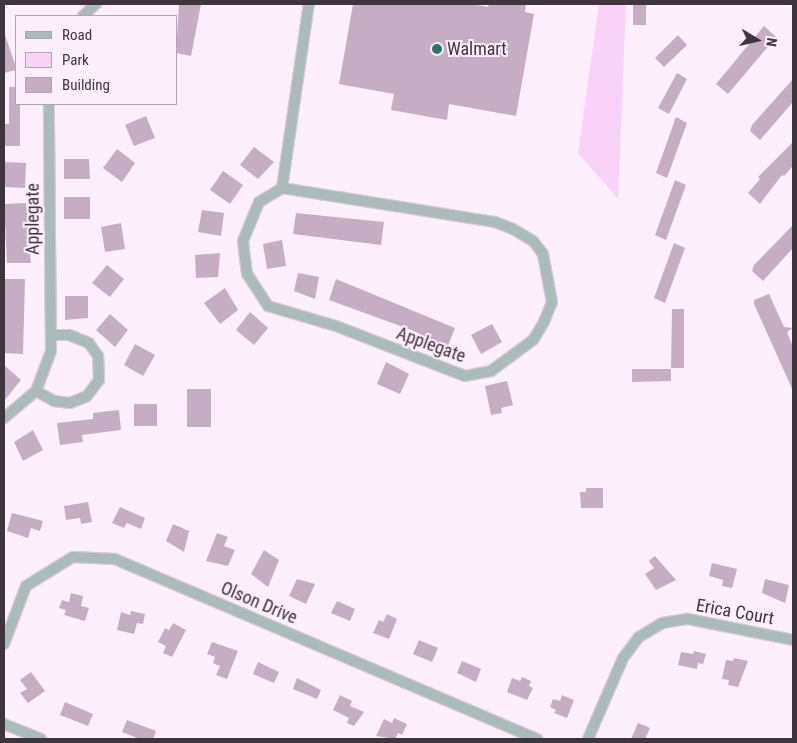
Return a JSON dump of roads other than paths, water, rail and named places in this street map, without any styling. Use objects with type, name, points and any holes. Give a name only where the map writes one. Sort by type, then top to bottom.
[{"type":"street","points":[[84,15],[96,4]]},
{"type":"street","points":[[282,188],[309,4]]},
{"type":"street","name":"Applegate","points":[[4,418],[36,391],[48,365],[51,335],[48,105]]},
{"type":"street","name":"Applegate","points":[[282,188],[495,222],[512,230],[533,241],[543,254],[552,302],[544,322],[533,340],[491,371],[464,376],[336,326],[268,306],[247,274],[243,242],[259,202],[282,188]]},
{"type":"street","points":[[36,391],[54,401],[70,403],[87,396],[98,380],[98,356],[89,343],[69,335],[51,335]]},
{"type":"street","name":"Olson Drive","points":[[4,644],[26,586],[73,557],[115,560],[537,739]]},
{"type":"street","name":"Erica Court","points":[[588,739],[623,658],[639,637],[662,623],[688,619],[793,640]]},
{"type":"street","points":[[4,724],[41,739]]},
{"type":"place","name":"Walmart","points":[[437,49]]}]
